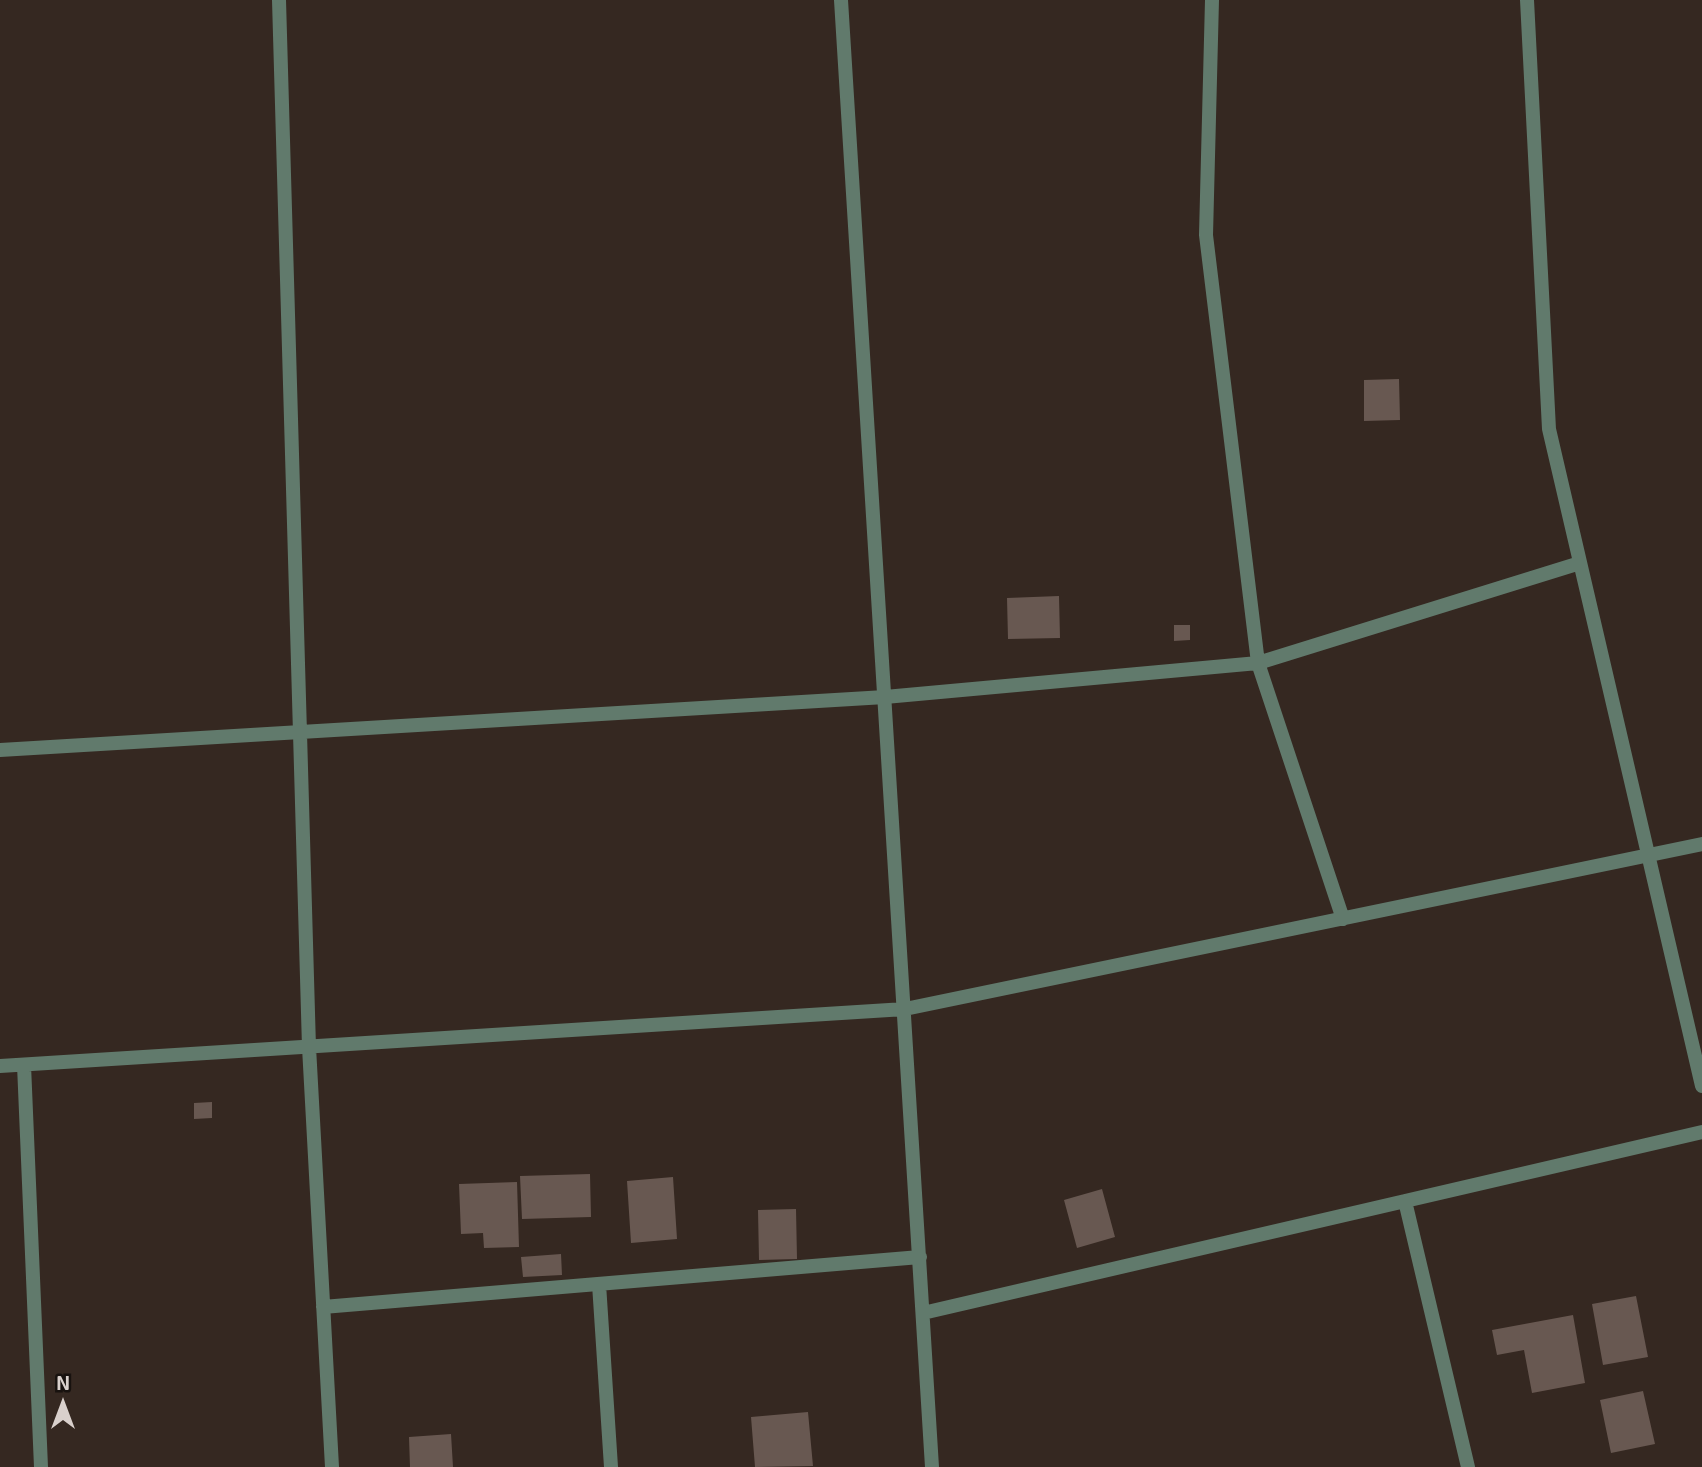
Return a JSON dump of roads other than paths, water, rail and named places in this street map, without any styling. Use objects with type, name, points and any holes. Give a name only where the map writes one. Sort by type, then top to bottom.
[{"type":"street","points":[[279,0],[309,1047],[332,1467]]},
{"type":"street","points":[[841,0],[932,1467]]},
{"type":"street","points":[[1212,0],[1206,235],[1258,663],[1343,919]]},
{"type":"street","points":[[1527,0],[1549,429],[1702,1086]]},
{"type":"street","points":[[0,750],[885,697],[1258,663],[1580,563]]},
{"type":"street","points":[[0,1066],[905,1009],[1702,844]]},
{"type":"street","points":[[24,1065],[41,1467]]},
{"type":"street","points":[[923,1313],[1702,1132]]},
{"type":"street","points":[[1405,1201],[1468,1467]]},
{"type":"street","points":[[323,1307],[920,1257]]},
{"type":"street","points":[[599,1284],[611,1467]]}]
